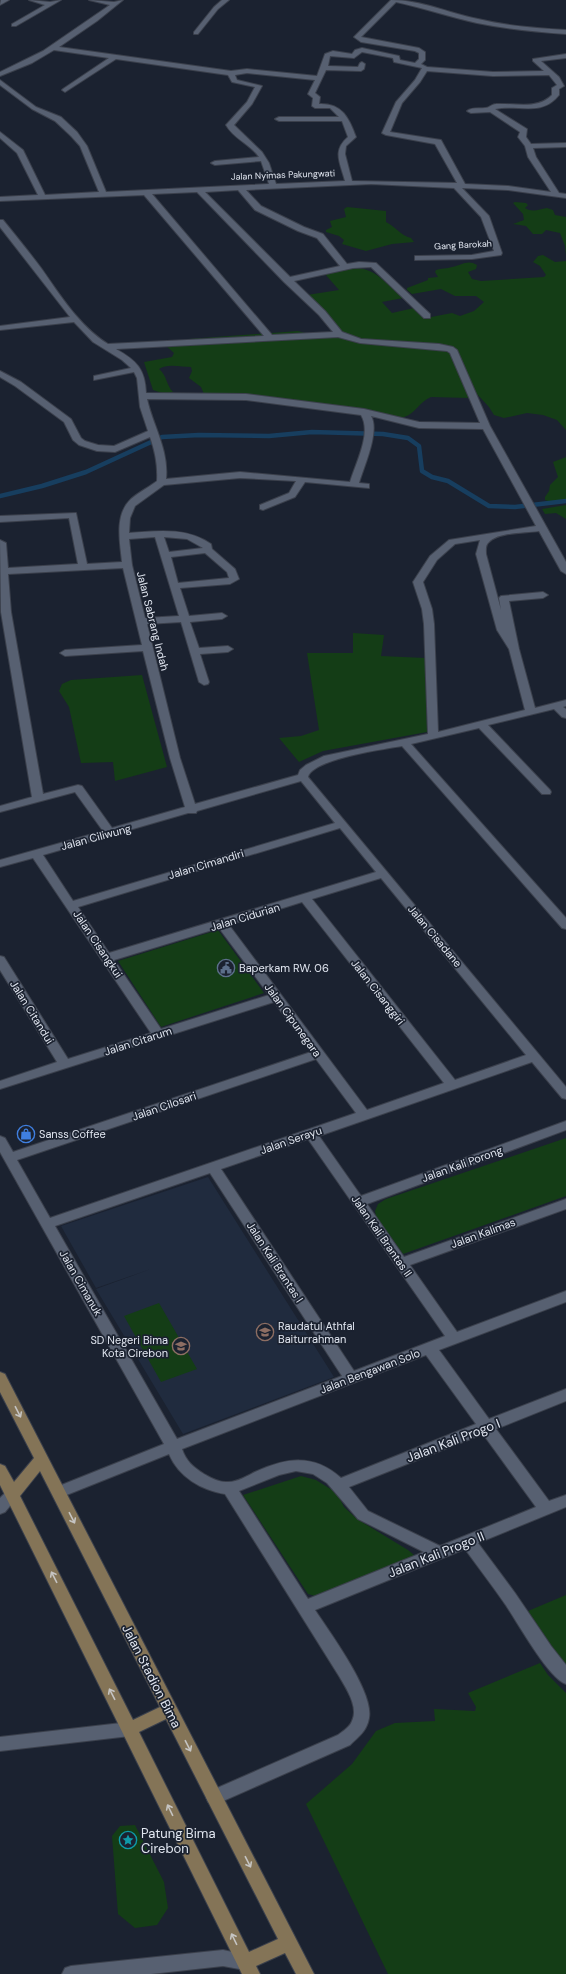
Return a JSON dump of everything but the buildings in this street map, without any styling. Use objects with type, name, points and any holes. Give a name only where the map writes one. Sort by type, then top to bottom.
[{"type":"street","points":[[0,3],[6,0]]},
{"type":"street","points":[[32,0],[51,4]]},
{"type":"street","points":[[14,25],[58,0]]},
{"type":"street","points":[[92,0],[117,2]]},
{"type":"street","points":[[196,33],[216,8],[226,0]]},
{"type":"street","points":[[416,65],[422,60],[423,55],[418,49],[361,40],[357,37],[394,0],[424,6],[477,21],[566,32]]},
{"type":"street","points":[[0,74],[20,67],[51,48],[117,2]]},
{"type":"street","points":[[51,48],[231,73],[247,71],[318,78]]},
{"type":"street","points":[[349,182],[341,154],[343,145],[352,137],[345,119],[332,107],[314,106],[317,97],[311,94],[329,54],[354,56],[359,50],[397,57],[396,61],[428,68],[510,75],[550,73]]},
{"type":"street","points":[[492,110],[491,108],[495,106],[530,107],[549,101],[556,95],[554,88],[561,86],[557,78],[535,60],[566,56]]},
{"type":"street","points":[[64,90],[115,57]]},
{"type":"street","points":[[324,68],[358,69],[361,68],[362,64]]},
{"type":"street","points":[[0,68],[9,72]]},
{"type":"street","points":[[428,68],[422,72],[418,81],[399,102],[386,133],[432,141],[440,144],[459,185]]},
{"type":"street","points":[[507,68],[510,75]]},
{"type":"street","points":[[231,73],[234,81],[237,83],[259,86],[250,103],[230,125],[238,135],[252,145],[267,162],[273,186]]},
{"type":"street","points":[[264,81],[270,73]]},
{"type":"street","points":[[0,82],[34,108],[58,119],[74,134],[83,146],[88,161],[103,193]]},
{"type":"street","points":[[471,111],[492,110],[511,124],[524,131],[522,138],[529,146],[532,156],[556,194]]},
{"type":"street","points":[[279,120],[345,119]]},
{"type":"street","points":[[0,134],[20,152],[42,196]]},
{"type":"street","points":[[529,146],[566,145]]},
{"type":"street","points":[[216,163],[264,159]]},
{"type":"street","name":"Jalan Nyimas Pakungwati","points":[[0,199],[349,182],[459,185],[566,196]]},
{"type":"street","name":"Gang Barokah","points":[[418,258],[472,257],[498,253],[498,249],[485,216],[459,185]]},
{"type":"street","points":[[239,187],[258,208],[301,229],[317,233],[345,266]]},
{"type":"street","points":[[198,189],[322,313],[339,334]]},
{"type":"street","points":[[146,191],[270,338]]},
{"type":"street","points":[[0,222],[75,319],[106,347],[130,360],[137,369],[141,378],[142,396],[158,448],[162,474],[161,482],[240,475],[302,479],[366,486]]},
{"type":"street","points":[[288,280],[321,274],[345,266],[365,264],[376,266],[426,316]]},
{"type":"street","points":[[0,328],[75,319]]},
{"type":"street","points":[[106,347],[339,334],[360,340],[450,349],[454,352],[486,426],[566,571]]},
{"type":"street","points":[[97,378],[137,369]]},
{"type":"street","points":[[0,374],[18,384],[68,421],[79,441],[97,448],[111,449],[118,448],[154,434]]},
{"type":"street","points":[[142,396],[246,397],[364,412],[419,425],[486,426]]},
{"type":"street","points":[[354,485],[369,432],[370,422],[364,412]]},
{"type":"street","points":[[263,507],[292,495],[302,479]]},
{"type":"street","name":"Jalan Sabrang Indah","points":[[161,482],[130,506],[126,517],[127,564],[146,648],[175,758],[192,811]]},
{"type":"street","points":[[0,519],[73,515],[83,567]]},
{"type":"street","points":[[433,736],[427,617],[418,582],[433,558],[452,542],[541,528]]},
{"type":"street","points":[[126,536],[159,535],[195,537],[208,546],[207,550],[232,571],[234,579],[230,581],[175,586]]},
{"type":"street","points":[[159,535],[204,682]]},
{"type":"street","points":[[496,535],[487,538],[482,544],[481,554],[502,630],[514,649]]},
{"type":"street","points":[[1,543],[3,613],[38,798]]},
{"type":"street","points":[[166,555],[207,550]]},
{"type":"street","points":[[3,571],[127,564]]},
{"type":"street","points":[[531,711],[514,649],[504,598],[543,595]]},
{"type":"street","points":[[140,621],[222,616]]},
{"type":"street","points":[[65,653],[146,648]]},
{"type":"street","points":[[195,651],[228,649]]},
{"type":"street","points":[[303,777],[304,772],[310,767],[328,758],[433,736],[566,703]]},
{"type":"street","points":[[555,705],[566,715]]},
{"type":"street","points":[[481,724],[546,792]]},
{"type":"street","points":[[404,742],[566,925]]},
{"type":"street","name":"Jalan Ciliwung","points":[[0,864],[192,811],[303,777]]},
{"type":"street","name":"Jalan Cisadane","points":[[303,777],[566,1095]]},
{"type":"street","points":[[0,808],[78,788],[110,833]]},
{"type":"street","name":"Jalan Cimandiri","points":[[71,905],[342,824]]},
{"type":"street","name":"Jalan Cisangkui","points":[[36,854],[158,1034]]},
{"type":"street","name":"Jalan Cidurian","points":[[107,958],[383,874]]},
{"type":"street","name":"Jalan Cisanggiri","points":[[305,898],[452,1085]]},
{"type":"street","name":"Jalan Cipunegara","points":[[222,924],[364,1115]]},
{"type":"street","name":"Jalan Citandui","points":[[0,960],[64,1065]]},
{"type":"street","name":"Jalan Citarum","points":[[0,1085],[276,997]]},
{"type":"street","name":"Jalan Cilosari","points":[[9,1158],[318,1054]]},
{"type":"street","name":"Jalan Serayu","points":[[47,1224],[534,1057]]},
{"type":"street","name":"Jalan Kali Porong","points":[[359,1202],[566,1125]]},
{"type":"street","name":"Jalan Kali Brantas II","points":[[310,1133],[454,1338]]},
{"type":"street","name":"Jalan Cimanuk","points":[[0,1141],[173,1446],[182,1465],[211,1484],[230,1489]]},
{"type":"street","name":"Jalan Kali Brantas I","points":[[213,1167],[351,1378]]},
{"type":"street","name":"Jalan Kalimas","points":[[401,1263],[566,1204]]},
{"type":"street","name":"Jalan Bengawan Solo","points":[[58,1492],[173,1446],[566,1296]]},
{"type":"street","points":[[429,1348],[546,1509]]},
{"type":"street","name":"Jalan Stadion Bima","points":[[0,1378],[305,1974]]},
{"type":"street","name":"Jalan Kali Progo I","points":[[339,1484],[566,1396]]},
{"type":"street","points":[[0,1508],[42,1459]]},
{"type":"street","points":[[214,1796],[344,1740],[358,1728],[362,1714],[358,1698],[345,1671],[230,1489],[282,1467],[302,1465],[318,1470],[339,1484],[363,1515],[438,1552]]},
{"type":"street","points":[[0,1470],[248,1968]]},
{"type":"street","name":"Jalan Kali Progo II","points":[[305,1607],[566,1501]]},
{"type":"street","points":[[468,1541],[510,1598],[544,1651],[566,1676]]},
{"type":"street","points":[[0,1744],[130,1729],[170,1710]]},
{"type":"street","points":[[248,1968],[289,1943]]},
{"type":"street","points":[[71,1974],[223,1958],[248,1968]]},
{"type":"shaded area","name":"Raudatul Athfal Baiturrahman","points":[[208,1177],[334,1377],[183,1434],[96,1289],[151,1269],[96,1288],[61,1226]]},
{"type":"green space","points":[[513,203],[526,203],[528,205],[525,208],[533,210],[547,208],[553,210],[555,215],[566,217],[566,255],[565,246],[560,233],[546,230],[542,234],[533,234],[526,226],[513,224],[524,220],[523,214]]},
{"type":"green space","points":[[347,207],[386,211],[386,222],[404,235],[411,238],[414,242],[392,244],[366,251],[342,244],[344,240],[339,236],[326,232],[326,230],[332,227],[330,221],[346,217],[344,209]]},
{"type":"green space","points":[[543,255],[555,262],[566,261],[566,430],[557,420],[543,415],[527,413],[504,418],[494,415],[476,393],[456,349],[361,339],[342,333],[307,295],[339,290],[325,274],[351,268],[361,268],[376,275],[403,298],[382,302],[392,313],[414,308],[426,318],[452,313],[460,316],[474,311],[484,302],[476,296],[455,296],[441,289],[412,294],[407,290],[407,288],[428,280],[428,278],[438,277],[435,272],[436,270],[450,268],[468,262],[477,265],[476,269],[468,272],[472,279],[481,281],[544,277],[546,275],[540,266],[533,262],[538,256]]},
{"type":"green space","points":[[298,331],[320,337],[337,335],[352,341],[443,349],[451,352],[470,398],[431,397],[408,415],[404,417],[397,417],[368,411],[286,399],[245,395],[204,394],[201,387],[189,378],[192,371],[191,367],[175,366],[166,366],[159,369],[164,374],[173,392],[165,394],[153,390],[144,362],[172,357],[174,353],[165,345],[188,343],[188,339]]},
{"type":"green space","points":[[566,457],[566,499],[551,502],[545,500],[550,485],[558,477],[553,462]]},
{"type":"green space","points":[[566,505],[566,519],[556,513],[545,514],[542,509]]},
{"type":"green space","points":[[353,633],[384,635],[381,656],[425,658],[427,732],[323,751],[299,762],[279,738],[301,736],[319,730],[307,653],[353,653]]},
{"type":"green space","points":[[142,675],[167,767],[115,781],[113,762],[81,763],[69,707],[59,691],[62,684],[71,680]]},
{"type":"green space","points":[[218,930],[264,993],[161,1027],[118,961]]},
{"type":"green space","points":[[566,1138],[566,1196],[403,1254],[376,1216],[375,1211],[378,1204],[386,1199]]},
{"type":"green space","points":[[159,1303],[197,1369],[161,1382],[124,1316]]},
{"type":"green space","points":[[301,1476],[316,1480],[337,1493],[344,1507],[357,1519],[408,1550],[414,1555],[413,1557],[315,1596],[308,1594],[243,1495]]},
{"type":"green space","points":[[566,1595],[566,1667],[528,1611]]},
{"type":"green space","points":[[540,1663],[548,1675],[566,1693],[566,1974],[388,1974],[306,1804],[352,1764],[376,1731],[395,1723],[435,1721],[434,1709],[475,1711],[476,1707],[468,1693]]},
{"type":"green space","points":[[135,1825],[164,1882],[168,1908],[157,1925],[135,1928],[118,1914],[112,1836],[120,1826]]},
{"type":"waterway","points":[[0,496],[42,486],[86,472],[162,437],[199,435],[269,436],[312,432],[383,434],[408,438],[419,446],[422,471],[432,477],[448,481],[489,506],[515,507],[566,501]]},
{"type":"place","name":"Baperkam RW. 06","points":[[226,968]]},
{"type":"place","name":"Sanss Coffee","points":[[26,1134]]},
{"type":"place","name":"Raudatul Athfal Baiturrahman","points":[[265,1332]]},
{"type":"place","name":"SD Negeri Bima Kota Cirebon","points":[[181,1346]]},
{"type":"place","name":"Patung Bima Cirebon","points":[[128,1840]]}]
